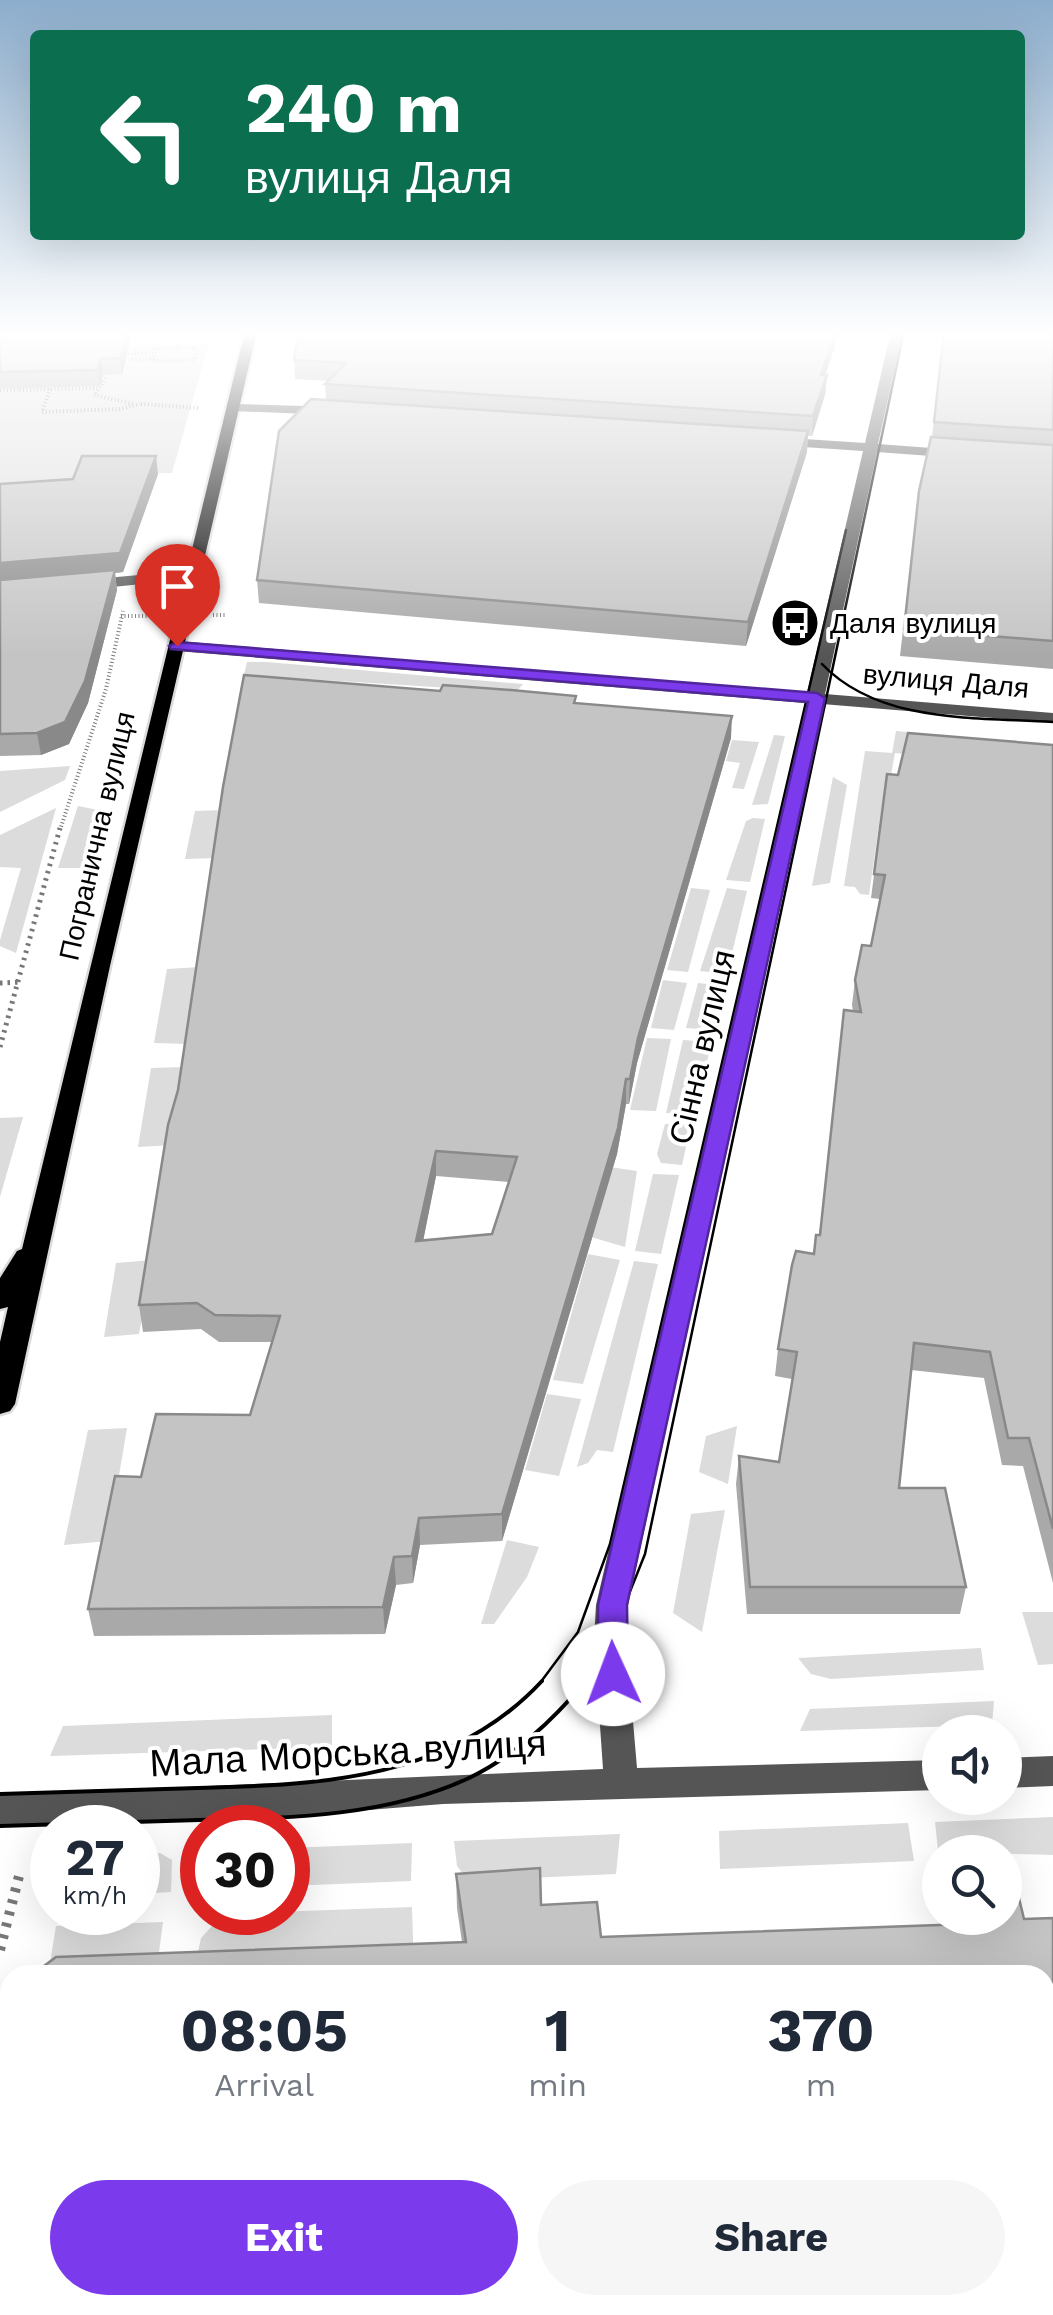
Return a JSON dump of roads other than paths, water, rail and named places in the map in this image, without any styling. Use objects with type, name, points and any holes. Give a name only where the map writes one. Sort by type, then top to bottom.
[{"type":"main road","name":"Погранична вулиця","points":[[0,1404],[228,439]]},
{"type":"main road","name":"Погранична вулиця","points":[[0,1300],[36,1240]]},
{"type":"street","name":"Сінна вулиця","points":[[621,1782],[610,1638],[612,1605],[874,439]]},
{"type":"street","points":[[757,440],[981,456]]},
{"type":"street","points":[[64,586],[194,575]]},
{"type":"street","name":"вулиця Даля","points":[[177,646],[1053,718]]},
{"type":"street","points":[[1022,1772],[1053,1771]]},
{"type":"street","name":"Мала Морська вулиця","points":[[0,1811],[621,1782],[922,1774]]},
{"type":"tram line","points":[[832,672],[881,439]]},
{"type":"tram line","points":[[540,1682],[578,1632],[610,1544],[846,530]]},
{"type":"tram line","points":[[822,664],[832,672]]},
{"type":"tram line","points":[[583,1683],[609,1644],[645,1554],[832,672]]},
{"type":"tram line","points":[[832,672],[871,698],[930,714],[1053,722]]},
{"type":"tram line","points":[[0,1826],[302,1816],[404,1801],[469,1778],[502,1759],[546,1723],[586,1681]]},
{"type":"tram line","points":[[0,1794],[245,1787],[338,1779],[383,1770],[467,1739],[506,1714],[540,1682]]},
{"type":"place","name":"Даля вулиця","points":[[795,623]]}]
